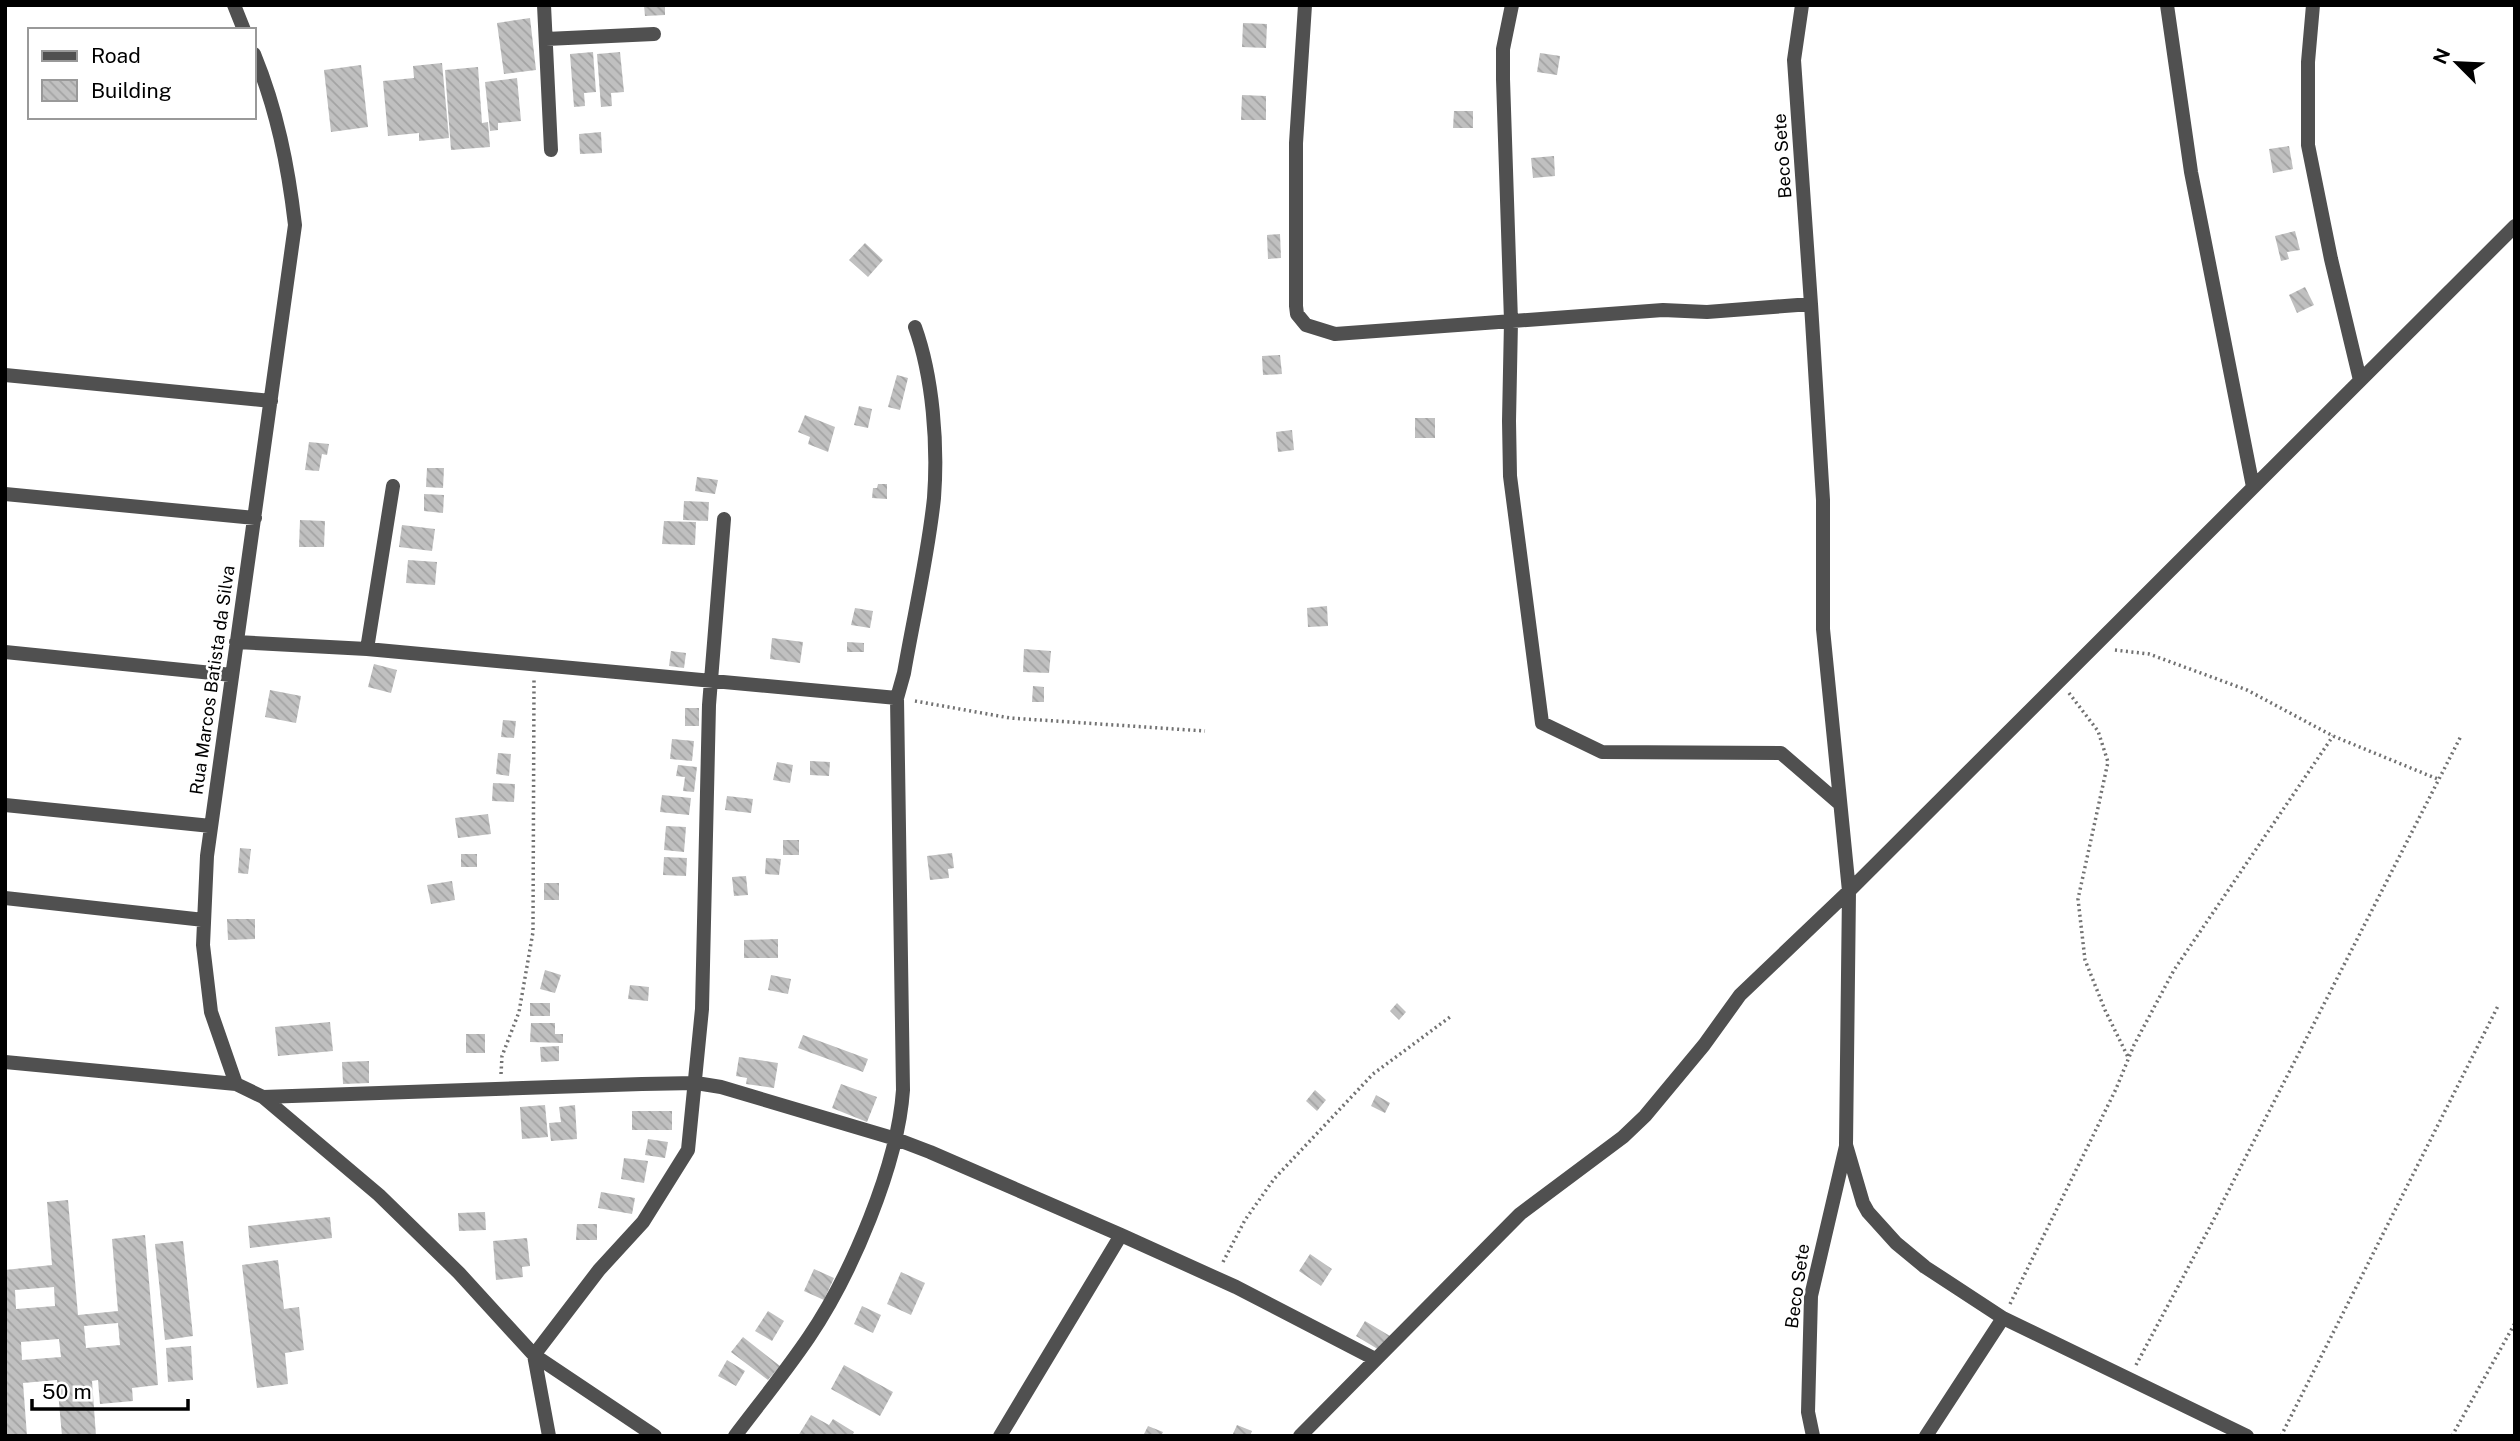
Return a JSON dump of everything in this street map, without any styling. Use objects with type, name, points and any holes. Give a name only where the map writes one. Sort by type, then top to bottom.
[{"type":"street","points":[[234,5],[243,28]]},
{"type":"street","points":[[544,5],[551,150]]},
{"type":"street","points":[[1305,5],[1296,143],[1294,282],[1297,314],[1313,329],[1335,334],[1663,310],[1707,312],[1811,304]]},
{"type":"street","points":[[1512,5],[1503,49],[1511,321],[1508,422],[1510,476],[1542,723],[1602,752],[1781,753],[1840,804]]},
{"type":"street","name":"Beco Sete","points":[[1802,5],[1794,60],[1823,500],[1823,629],[1849,891],[1846,1144],[1811,1296],[1808,1412],[1813,1436]]},
{"type":"street","points":[[2167,5],[2191,172],[2253,487]]},
{"type":"street","points":[[2313,5],[2308,62],[2308,145],[2331,259],[2360,380]]},
{"type":"street","points":[[546,39],[654,34]]},
{"type":"street","name":"Rua Marcos Batista da Silva","points":[[236,1084],[211,1012],[203,945],[207,856],[295,225],[285,149],[269,91],[256,59]]},
{"type":"street","points":[[1300,1436],[1520,1214],[1630,1130],[1671,1086],[1740,995],[1849,891],[2515,226]]},
{"type":"street","points":[[735,1436],[810,1336],[836,1293],[867,1224],[896,1139],[903,1090],[897,698],[904,673],[934,497],[934,458],[927,370],[915,327]]},
{"type":"street","points":[[5,375],[271,401]]},
{"type":"street","points":[[367,649],[393,486]]},
{"type":"street","points":[[5,494],[255,519]]},
{"type":"street","points":[[549,1436],[534,1355],[599,1269],[643,1222],[688,1150],[702,1009],[711,680],[724,519]]},
{"type":"street","points":[[236,642],[367,649],[897,698]]},
{"type":"street","points":[[5,652],[232,675]]},
{"type":"street","points":[[5,805],[211,826]]},
{"type":"street","points":[[5,898],[204,920]]},
{"type":"street","points":[[5,1062],[236,1084],[263,1097],[379,1195],[459,1273],[534,1355],[654,1436]]},
{"type":"street","points":[[263,1097],[696,1083],[757,1097],[896,1139],[1121,1235],[1214,1278],[1375,1359]]},
{"type":"street","points":[[1846,1144],[1863,1203],[1882,1229],[1925,1267],[2003,1318],[2247,1436]]},
{"type":"street","points":[[1000,1436],[1121,1235]]},
{"type":"street","points":[[1926,1436],[2003,1318]]},
{"type":"path","points":[[2092,648],[2149,654],[2247,690],[2333,736],[2440,780]]},
{"type":"path","points":[[499,1089],[502,1056],[519,1012],[533,932],[534,664]]},
{"type":"path","points":[[2060,680],[2098,731],[2108,762],[2078,899],[2085,960],[2105,1010],[2129,1058]]},
{"type":"path","points":[[897,698],[1010,718],[1205,731]]},
{"type":"path","points":[[2003,1318],[2174,970],[2333,736]]},
{"type":"path","points":[[2129,1379],[2212,1223],[2461,736]]},
{"type":"path","points":[[2281,1436],[2499,1004]]},
{"type":"path","points":[[1214,1278],[1245,1220],[1274,1179],[1373,1074],[1450,1017]]},
{"type":"path","points":[[2452,1436],[2515,1323]]},
{"type":"building","points":[[644,5],[665,5],[665,15],[645,16]]},
{"type":"building","points":[[530,18],[536,70],[504,74],[497,23]]},
{"type":"building","points":[[1243,23],[1267,24],[1266,48],[1242,47]]},
{"type":"building","points":[[593,52],[596,92],[584,93],[585,106],[574,107],[570,54]]},
{"type":"building","points":[[620,52],[624,92],[611,93],[612,106],[601,107],[597,54]]},
{"type":"building","points":[[1540,53],[1560,56],[1557,75],[1537,72]]},
{"type":"building","points":[[442,63],[449,138],[419,141],[419,133],[388,136],[383,81],[414,78],[413,66]]},
{"type":"building","points":[[361,65],[368,127],[331,132],[324,70]]},
{"type":"building","points":[[478,67],[482,123],[488,122],[490,147],[451,150],[445,70]]},
{"type":"building","points":[[517,78],[521,121],[498,123],[498,130],[490,131],[485,82]]},
{"type":"building","points":[[1242,95],[1266,96],[1266,120],[1241,120]]},
{"type":"building","points":[[1454,111],[1473,111],[1473,128],[1453,128]]},
{"type":"building","points":[[601,132],[602,153],[580,154],[579,134]]},
{"type":"building","points":[[2289,146],[2293,169],[2273,173],[2269,149]]},
{"type":"building","points":[[1554,156],[1555,176],[1533,178],[1531,158]]},
{"type":"building","points":[[2295,231],[2300,250],[2287,252],[2289,259],[2281,261],[2275,236]]},
{"type":"building","points":[[1280,234],[1281,258],[1268,259],[1267,235]]},
{"type":"building","points":[[865,243],[883,260],[868,277],[849,260]]},
{"type":"building","points":[[2305,287],[2314,305],[2297,313],[2289,295]]},
{"type":"building","points":[[1280,355],[1282,374],[1263,375],[1262,356]]},
{"type":"building","points":[[897,375],[908,378],[900,410],[888,407]]},
{"type":"building","points":[[859,406],[872,409],[868,428],[854,425]]},
{"type":"building","points":[[805,415],[835,427],[828,452],[808,444],[810,437],[798,432]]},
{"type":"building","points":[[1415,418],[1435,418],[1435,438],[1415,438]]},
{"type":"building","points":[[1292,430],[1294,450],[1278,452],[1276,432]]},
{"type":"building","points":[[309,442],[329,444],[327,455],[322,454],[319,471],[305,470]]},
{"type":"building","points":[[427,468],[444,468],[443,488],[426,487]]},
{"type":"building","points":[[697,477],[718,480],[715,494],[695,491]]},
{"type":"building","points":[[878,484],[887,484],[887,499],[872,498],[873,488],[877,488]]},
{"type":"building","points":[[424,494],[444,495],[443,513],[424,511]]},
{"type":"building","points":[[684,501],[709,502],[708,521],[683,520]]},
{"type":"building","points":[[300,520],[325,521],[324,547],[299,547]]},
{"type":"building","points":[[664,521],[696,522],[695,545],[662,544]]},
{"type":"building","points":[[402,525],[435,529],[432,551],[399,547]]},
{"type":"building","points":[[408,560],[437,562],[435,585],[406,583]]},
{"type":"building","points":[[1327,606],[1328,626],[1308,627],[1307,608]]},
{"type":"building","points":[[855,608],[873,611],[870,628],[851,625]]},
{"type":"building","points":[[772,638],[803,642],[800,663],[770,659]]},
{"type":"building","points":[[847,642],[864,643],[864,652],[847,652]]},
{"type":"building","points":[[1024,649],[1051,651],[1049,673],[1023,672]]},
{"type":"building","points":[[671,651],[686,653],[684,668],[669,666]]},
{"type":"building","points":[[374,664],[397,670],[391,693],[368,687]]},
{"type":"building","points":[[1033,686],[1044,687],[1044,702],[1032,702]]},
{"type":"building","points":[[270,690],[301,696],[296,723],[265,717]]},
{"type":"building","points":[[685,708],[699,708],[699,726],[685,726]]},
{"type":"building","points":[[503,720],[516,721],[514,738],[501,737]]},
{"type":"building","points":[[672,739],[694,741],[692,761],[670,759]]},
{"type":"building","points":[[498,753],[511,754],[509,776],[496,774]]},
{"type":"building","points":[[810,761],[830,762],[829,776],[810,775]]},
{"type":"building","points":[[777,762],[793,765],[790,783],[773,780]]},
{"type":"building","points":[[678,765],[697,767],[694,792],[683,791],[685,777],[676,776]]},
{"type":"building","points":[[493,783],[515,784],[514,802],[492,801]]},
{"type":"building","points":[[662,795],[691,798],[689,815],[660,812]]},
{"type":"building","points":[[727,796],[753,799],[751,813],[725,810]]},
{"type":"building","points":[[488,814],[491,834],[458,838],[455,818]]},
{"type":"building","points":[[666,826],[686,827],[684,852],[664,850]]},
{"type":"building","points":[[783,840],[799,840],[799,855],[783,855]]},
{"type":"building","points":[[240,848],[251,849],[248,874],[238,873]]},
{"type":"building","points":[[952,853],[954,868],[948,869],[949,878],[930,880],[927,856]]},
{"type":"building","points":[[461,854],[477,854],[477,867],[461,867]]},
{"type":"building","points":[[664,857],[687,858],[686,876],[663,875]]},
{"type":"building","points":[[766,858],[781,859],[779,875],[765,874]]},
{"type":"building","points":[[746,876],[748,895],[734,896],[732,877]]},
{"type":"building","points":[[452,881],[455,900],[431,904],[427,885]]},
{"type":"building","points":[[544,883],[559,883],[559,900],[544,900]]},
{"type":"building","points":[[227,919],[255,919],[255,939],[228,940]]},
{"type":"building","points":[[778,939],[778,958],[744,958],[744,940]]},
{"type":"building","points":[[545,970],[561,975],[555,993],[540,989]]},
{"type":"building","points":[[771,975],[791,979],[788,994],[768,990]]},
{"type":"building","points":[[630,985],[649,987],[648,1001],[628,999]]},
{"type":"building","points":[[530,1003],[550,1003],[550,1016],[530,1016]]},
{"type":"building","points":[[1397,1003],[1406,1012],[1399,1020],[1390,1011]]},
{"type":"building","points":[[330,1022],[333,1051],[278,1056],[275,1027]]},
{"type":"building","points":[[531,1023],[555,1023],[555,1034],[563,1034],[563,1043],[530,1042]]},
{"type":"building","points":[[466,1034],[485,1034],[485,1053],[466,1053]]},
{"type":"building","points":[[803,1035],[868,1059],[863,1072],[798,1048]]},
{"type":"building","points":[[559,1046],[559,1061],[541,1062],[540,1047]]},
{"type":"building","points":[[739,1057],[778,1063],[774,1088],[746,1084],[747,1078],[736,1076]]},
{"type":"building","points":[[369,1061],[369,1083],[343,1084],[342,1062]]},
{"type":"building","points":[[841,1084],[877,1097],[867,1122],[832,1108]]},
{"type":"building","points":[[1315,1090],[1326,1100],[1317,1111],[1306,1101]]},
{"type":"building","points":[[1376,1095],[1390,1103],[1385,1113],[1371,1106]]},
{"type":"building","points":[[545,1105],[548,1137],[522,1139],[520,1107]]},
{"type":"building","points":[[575,1105],[577,1139],[551,1141],[549,1123],[561,1122],[559,1107]]},
{"type":"building","points":[[632,1111],[672,1111],[672,1130],[632,1130]]},
{"type":"building","points":[[648,1139],[668,1142],[665,1158],[645,1155]]},
{"type":"building","points":[[624,1158],[648,1161],[644,1183],[621,1179]]},
{"type":"building","points":[[601,1192],[635,1198],[632,1214],[598,1208]]},
{"type":"building","points":[[68,1200],[78,1315],[118,1311],[112,1239],[145,1235],[158,1385],[132,1388],[133,1401],[100,1404],[98,1380],[92,1381],[96,1436],[62,1436],[57,1380],[23,1383],[27,1436],[5,1436],[5,1270],[52,1265],[47,1202]],"holes":[[[54,1287],[55,1306],[16,1309],[15,1290]],[[118,1323],[120,1345],[86,1348],[84,1326]],[[59,1339],[61,1357],[22,1360],[21,1342]]]},
{"type":"building","points":[[485,1212],[486,1230],[459,1231],[458,1213]]},
{"type":"building","points":[[330,1217],[332,1238],[250,1248],[248,1226]]},
{"type":"building","points":[[577,1224],[597,1224],[597,1240],[576,1240]]},
{"type":"building","points":[[527,1238],[530,1266],[522,1267],[523,1277],[496,1280],[493,1241]]},
{"type":"building","points":[[183,1241],[193,1336],[165,1340],[155,1244]]},
{"type":"building","points":[[1310,1254],[1332,1269],[1321,1286],[1299,1271]]},
{"type":"building","points":[[278,1260],[284,1309],[299,1307],[304,1350],[285,1353],[288,1384],[257,1388],[242,1265]]},
{"type":"building","points":[[814,1269],[834,1278],[824,1300],[804,1291]]},
{"type":"building","points":[[901,1272],[925,1283],[911,1315],[887,1304]]},
{"type":"building","points":[[862,1306],[881,1315],[873,1333],[854,1324]]},
{"type":"building","points":[[768,1311],[784,1321],[772,1341],[755,1331]]},
{"type":"building","points":[[1365,1321],[1390,1336],[1381,1351],[1356,1336]]},
{"type":"building","points":[[743,1337],[780,1366],[768,1380],[731,1352]]},
{"type":"building","points":[[191,1346],[193,1380],[168,1382],[166,1348]]},
{"type":"building","points":[[727,1360],[745,1371],[736,1386],[718,1376]]},
{"type":"building","points":[[844,1365],[893,1392],[880,1416],[831,1389]]},
{"type":"building","points":[[811,1415],[829,1425],[833,1419],[854,1432],[852,1436],[798,1436]]},
{"type":"building","points":[[1237,1425],[1252,1431],[1250,1436],[1232,1436]]},
{"type":"building","points":[[1148,1426],[1163,1432],[1161,1436],[1143,1436]]}]
